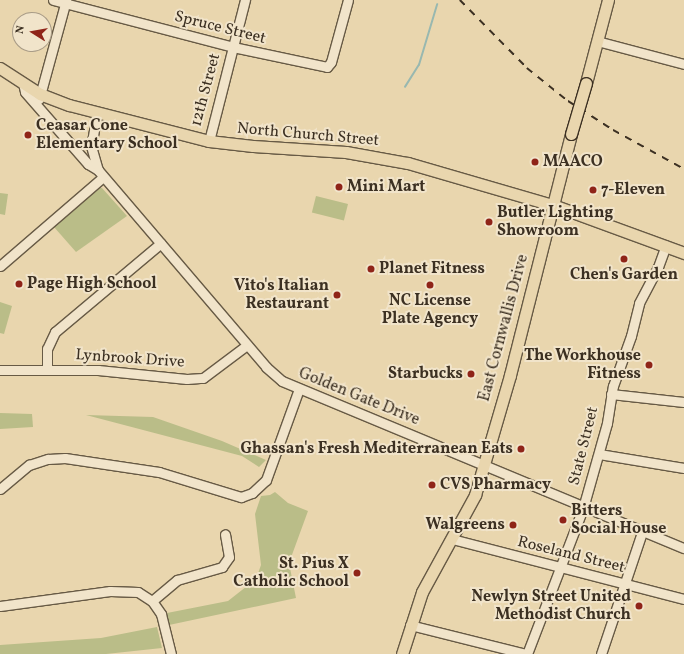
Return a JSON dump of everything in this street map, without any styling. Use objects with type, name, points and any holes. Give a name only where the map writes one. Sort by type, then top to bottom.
[{"type":"main road","name":"East Cornwallis Drive","points":[[402,654],[410,625],[425,586],[468,512],[484,465],[571,134],[608,0]]},
{"type":"main road","name":"North Church Street","points":[[0,68],[23,83],[39,99],[54,101],[209,141],[253,146],[335,151],[390,159],[553,205],[666,245],[684,253]]},
{"type":"street","name":"Spruce Street","points":[[53,0],[233,47],[319,67],[327,67],[331,62],[348,0]]},
{"type":"street","name":"12th Street","points":[[209,141],[245,0]]},
{"type":"street","points":[[39,99],[65,2]]},
{"type":"street","points":[[597,41],[684,64]]},
{"type":"street","name":"Golden Gate Drive","points":[[39,99],[88,164],[100,174],[161,243],[273,374],[298,389],[484,465],[583,508],[684,548]]},
{"type":"street","name":"Golden Gate Drive","points":[[98,113],[91,146],[100,174]]},
{"type":"street","points":[[0,266],[100,174]]},
{"type":"street","points":[[47,369],[47,350],[55,332],[161,243]]},
{"type":"street","name":"State Street","points":[[527,654],[583,508],[599,454],[612,394],[632,336],[640,299],[658,267],[666,245]]},
{"type":"street","name":"Lynbrook Drive","points":[[0,370],[47,369],[203,378],[247,345]]},
{"type":"street","points":[[0,489],[29,465],[57,458],[159,472],[235,496],[252,492],[266,480],[298,389]]},
{"type":"street","points":[[612,394],[684,402]]},
{"type":"street","points":[[599,454],[684,468]]},
{"type":"street","points":[[601,654],[642,532]]},
{"type":"street","points":[[152,601],[177,580],[222,567],[229,557],[225,534]]},
{"type":"street","name":"Roseland Street","points":[[452,539],[684,599]]},
{"type":"street","points":[[0,606],[124,590],[138,592],[152,601],[161,614],[171,654]]},
{"type":"street","points":[[410,625],[527,654]]},
{"type":"green space","points":[[100,188],[102,188],[127,216],[76,252],[54,227]]},
{"type":"green space","points":[[0,193],[8,194],[5,215],[0,214]]},
{"type":"green space","points":[[316,196],[348,204],[344,220],[312,212]]},
{"type":"green space","points":[[0,302],[12,306],[4,334],[0,333]]},
{"type":"green space","points":[[0,413],[32,414],[33,427],[0,429]]},
{"type":"green space","points":[[86,415],[153,417],[222,441],[266,460],[259,467],[242,456]]},
{"type":"green space","points":[[275,492],[288,503],[308,511],[289,563],[296,598],[169,625],[167,613],[228,601],[256,579],[261,565],[255,514],[261,496],[270,495]]},
{"type":"green space","points":[[157,627],[162,648],[106,654],[0,654],[0,645],[101,638]]},
{"type":"waterway","points":[[405,87],[419,65],[437,5]]},
{"type":"railway","points":[[460,0],[527,68],[568,101],[613,130],[684,169]]},
{"type":"place","name":"Ceasar Cone Elementary School","points":[[28,135]]},
{"type":"place","name":"MAACO","points":[[535,162]]},
{"type":"place","name":"Mini Mart","points":[[339,187]]},
{"type":"place","name":"7-Eleven","points":[[593,190]]},
{"type":"place","name":"Butler Lighting Showroom","points":[[489,222]]},
{"type":"place","name":"Chen's Garden","points":[[624,259]]},
{"type":"place","name":"Planet Fitness","points":[[371,269]]},
{"type":"place","name":"Page High School","points":[[19,284]]},
{"type":"place","name":"NC License Plate Agency","points":[[430,285]]},
{"type":"place","name":"Vito's Italian Restaurant","points":[[337,295]]},
{"type":"place","name":"The Workhouse Fitness","points":[[649,365]]},
{"type":"place","name":"Starbucks","points":[[471,374]]},
{"type":"place","name":"Ghassan's Fresh Mediterranean Eats","points":[[521,449]]},
{"type":"place","name":"CVS Pharmacy","points":[[432,485]]},
{"type":"place","name":"Bitters Social House","points":[[563,520]]},
{"type":"place","name":"Walgreens","points":[[513,525]]},
{"type":"place","name":"St. Pius X Catholic School","points":[[357,573]]},
{"type":"place","name":"Newlyn Street United Methodist Church","points":[[639,606]]}]
